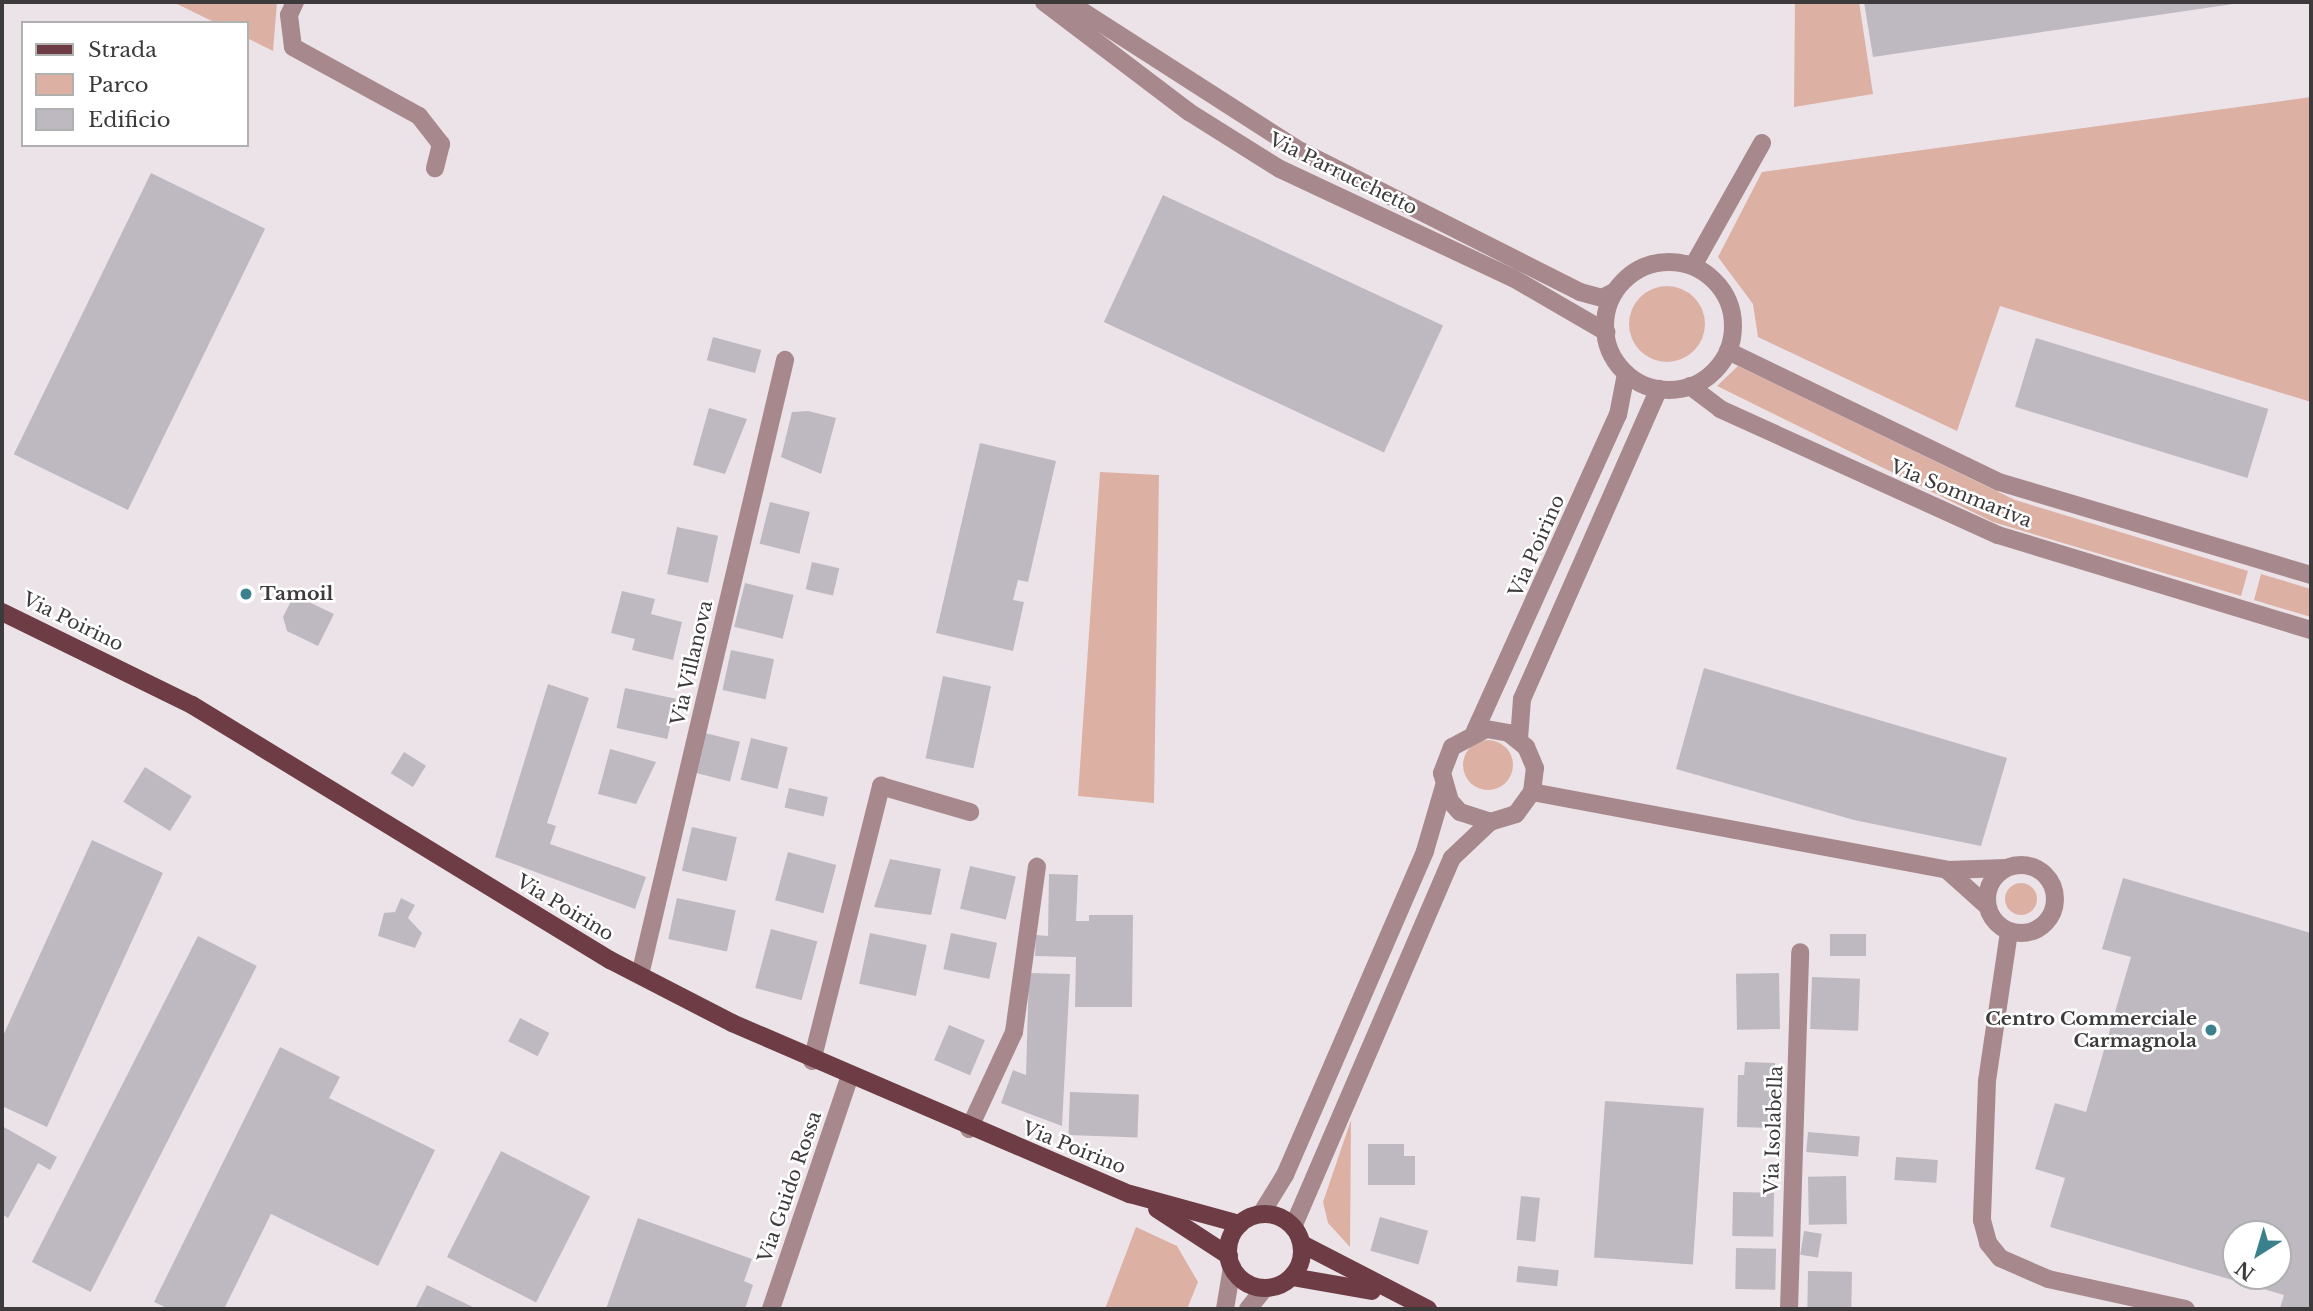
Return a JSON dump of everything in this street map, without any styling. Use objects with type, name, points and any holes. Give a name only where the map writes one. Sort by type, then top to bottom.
[{"type":"main road","name":"Via Poirino","points":[[2,612],[192,705],[640,975],[812,1061],[849,1079],[1130,1194],[1240,1224]]},
{"type":"main road","name":"Via Poirino","points":[[1130,1194],[1230,1261]]},
{"type":"main road","points":[[1399,1298],[1292,1277],[1265,1288],[1245,1282],[1230,1261],[1240,1224],[1261,1214],[1293,1227],[1302,1244],[1399,1298],[1428,1309]]},
{"type":"main road","points":[[1292,1277],[1302,1244]]},
{"type":"street","points":[[295,2],[289,15],[293,47],[419,116],[440,144],[435,168]]},
{"type":"street","name":"Via Parrucchetto","points":[[1044,2],[1169,98],[1279,169],[1514,278],[1606,332]]},
{"type":"street","name":"Via Parrucchetto","points":[[1068,2],[1307,154],[1580,292],[1602,298],[1614,292]]},
{"type":"street","points":[[1693,266],[1762,143]]},
{"type":"street","points":[[1675,262],[1693,266],[1709,276],[1730,306],[1728,351],[1706,378],[1690,386],[1659,389],[1626,373],[1606,332],[1614,292],[1640,268],[1675,262]]},
{"type":"street","name":"Via Sommariva","points":[[1728,351],[1998,482],[2311,575]]},
{"type":"street","name":"Via Villanova","points":[[640,975],[785,360]]},
{"type":"street","name":"Via Poirino","points":[[1475,731],[1618,415],[1626,373]]},
{"type":"street","name":"Via Sommariva","points":[[1690,386],[1759,428],[1998,535],[2311,630]]},
{"type":"street","points":[[1293,1227],[1452,858],[1490,822],[1516,814],[1532,792],[1535,768],[1519,739],[1522,699],[1659,389]]},
{"type":"street","points":[[1261,1214],[1286,1175],[1425,851],[1452,747],[1475,731],[1497,730],[1519,739]]},
{"type":"street","points":[[812,1061],[881,786],[970,812]]},
{"type":"street","points":[[1444,786],[1460,812],[1490,822]]},
{"type":"street","points":[[1532,792],[1947,870],[2038,869],[2056,897],[2042,927],[2009,932]]},
{"type":"street","points":[[969,1129],[1014,1032],[1037,867]]},
{"type":"street","points":[[1987,906],[1990,884],[2006,868]]},
{"type":"street","points":[[1947,870],[1987,906],[2009,932],[1987,1081],[1982,1220],[1988,1243],[2000,1258],[2048,1279],[2186,1309]]},
{"type":"street","name":"Via Isolabella","points":[[1789,1309],[1800,952]]},
{"type":"street","name":"Via Guido Rossa","points":[[771,1309],[849,1079]]},
{"type":"street","points":[[1225,1309],[1230,1261]]},
{"type":"street","points":[[1248,1309],[1265,1288]]},
{"type":"green space","points":[[173,2],[277,2],[273,51],[248,38],[248,21],[212,21]]},
{"type":"green space","points":[[1795,2],[1859,2],[1873,94],[1794,107]]},
{"type":"green space","points":[[2311,97],[2311,402],[2000,306],[1957,431],[1758,337],[1753,304],[1718,257],[1762,172]]},
{"type":"green space","points":[[1667,286],[1682,289],[1694,297],[1702,309],[1705,324],[1702,339],[1694,351],[1682,359],[1667,362],[1652,359],[1640,351],[1632,339],[1629,324],[1632,309],[1640,297],[1652,289]]},
{"type":"green space","points":[[1738,366],[2015,500],[2248,571],[2241,596],[1993,522],[1717,386]]},
{"type":"green space","points":[[1100,472],[1159,475],[1154,803],[1078,796]]},
{"type":"green space","points":[[2261,574],[2311,589],[2311,617],[2254,600]]},
{"type":"green space","points":[[1488,740],[1506,747],[1513,765],[1506,783],[1488,790],[1470,783],[1463,765],[1470,747]]},
{"type":"green space","points":[[2021,883],[2032,888],[2037,899],[2032,910],[2021,915],[2010,910],[2005,899],[2010,888]]},
{"type":"green space","points":[[1351,1120],[1350,1247],[1328,1223],[1323,1202]]},
{"type":"green space","points":[[1136,1227],[1177,1246],[1198,1282],[1187,1309],[1105,1309]]},
{"type":"building","points":[[1864,2],[2240,2],[2240,3],[1873,57]]},
{"type":"building","points":[[151,173],[265,229],[128,510],[14,454]]},
{"type":"building","points":[[1163,195],[1443,326],[1384,452],[1104,322]]},
{"type":"building","points":[[713,337],[761,350],[755,373],[707,360]]},
{"type":"building","points":[[2036,338],[2268,409],[2247,478],[2015,407]]},
{"type":"building","points":[[709,408],[747,419],[725,474],[693,465]]},
{"type":"building","points":[[808,411],[836,418],[821,474],[781,457],[792,412]]},
{"type":"building","points":[[980,443],[1056,461],[1028,582],[1018,580],[1013,600],[1024,602],[1013,651],[936,633]]},
{"type":"building","points":[[770,502],[810,512],[799,554],[760,544]]},
{"type":"building","points":[[677,527],[718,536],[708,583],[667,574]]},
{"type":"building","points":[[812,562],[839,568],[833,596],[806,589]]},
{"type":"building","points":[[745,583],[794,595],[783,639],[734,627]]},
{"type":"building","points":[[622,591],[655,599],[651,614],[682,622],[673,660],[632,650],[635,639],[611,633]]},
{"type":"building","points":[[294,595],[334,614],[318,646],[287,631],[283,617]]},
{"type":"building","points":[[731,650],[774,659],[766,699],[722,690]]},
{"type":"building","points":[[1704,668],[2007,758],[1981,846],[1854,820],[1676,769]]},
{"type":"building","points":[[943,676],[991,686],[973,768],[926,758]]},
{"type":"building","points":[[548,684],[589,698],[547,823],[556,826],[550,844],[646,877],[635,909],[495,857]]},
{"type":"building","points":[[625,688],[676,699],[667,739],[616,728]]},
{"type":"building","points":[[705,733],[740,742],[730,781],[695,773]]},
{"type":"building","points":[[751,738],[788,747],[777,789],[741,780]]},
{"type":"building","points":[[610,749],[656,762],[636,804],[598,794]]},
{"type":"building","points":[[404,752],[426,766],[413,787],[391,773]]},
{"type":"building","points":[[145,767],[192,796],[170,831],[123,802]]},
{"type":"building","points":[[789,788],[828,797],[823,816],[785,807]]},
{"type":"building","points":[[692,827],[737,837],[727,881],[682,871]]},
{"type":"building","points":[[92,840],[163,873],[47,1127],[2,1106],[2,1038]]},
{"type":"building","points":[[788,852],[836,865],[823,913],[775,900]]},
{"type":"building","points":[[890,859],[941,869],[931,915],[874,907]]},
{"type":"building","points":[[970,866],[1016,877],[1006,919],[960,909]]},
{"type":"building","points":[[1049,874],[1078,875],[1076,921],[1089,921],[1089,915],[1133,915],[1132,1007],[1075,1007],[1076,957],[1035,956],[1036,935],[1048,936]]},
{"type":"building","name":"Centro Commerciale Carmagnola","points":[[2123,878],[2311,933],[2311,1309],[2280,1308],[2284,1295],[2267,1290],[2292,1290],[2292,1220],[2222,1220],[2222,1277],[2050,1227],[2065,1178],[2035,1169],[2055,1103],[2086,1112],[2131,957],[2102,949]]},
{"type":"building","points":[[401,898],[415,905],[408,918],[422,933],[415,948],[378,936],[384,913],[395,912]]},
{"type":"building","points":[[677,898],[736,910],[727,952],[668,939]]},
{"type":"building","points":[[771,929],[817,941],[802,1000],[755,988]]},
{"type":"building","points":[[870,933],[927,945],[916,996],[859,984]]},
{"type":"building","points":[[951,933],[997,943],[989,979],[943,969]]},
{"type":"building","points":[[1830,934],[1866,934],[1866,956],[1830,956]]},
{"type":"building","points":[[198,936],[257,966],[91,1292],[32,1262]]},
{"type":"building","points":[[1029,973],[1070,974],[1062,1126],[1001,1103],[1013,1070],[1026,1075]]},
{"type":"building","points":[[1779,973],[1780,1029],[1737,1030],[1736,974]]},
{"type":"building","points":[[1812,977],[1860,979],[1858,1031],[1810,1029]]},
{"type":"building","points":[[520,1018],[549,1033],[538,1056],[508,1041]]},
{"type":"building","points":[[949,1025],[985,1040],[970,1075],[934,1060]]},
{"type":"building","points":[[280,1047],[340,1077],[329,1098],[435,1150],[378,1266],[271,1214],[224,1309],[169,1309],[154,1302]]},
{"type":"building","points":[[1745,1062],[1775,1063],[1773,1128],[1737,1127],[1738,1075],[1744,1075]]},
{"type":"building","points":[[1070,1092],[1139,1094],[1137,1137],[1068,1135]]},
{"type":"building","points":[[1605,1101],[1704,1108],[1693,1265],[1594,1258]]},
{"type":"building","points":[[2,1126],[57,1157],[50,1170],[38,1163],[8,1218],[2,1214]]},
{"type":"building","points":[[1808,1132],[1860,1137],[1858,1156],[1806,1152]]},
{"type":"building","points":[[1368,1144],[1404,1144],[1404,1156],[1415,1156],[1415,1185],[1368,1185]]},
{"type":"building","points":[[501,1151],[590,1196],[536,1302],[447,1257]]},
{"type":"building","points":[[1896,1157],[1938,1160],[1936,1183],[1894,1180]]},
{"type":"building","points":[[1846,1176],[1847,1224],[1809,1225],[1808,1177]]},
{"type":"building","points":[[1733,1192],[1774,1193],[1773,1237],[1732,1236]]},
{"type":"building","points":[[1521,1196],[1540,1198],[1535,1242],[1516,1240]]},
{"type":"building","points":[[1380,1217],[1428,1231],[1418,1264],[1370,1251]]},
{"type":"building","points":[[638,1218],[752,1259],[744,1281],[753,1285],[745,1309],[606,1309]]},
{"type":"building","points":[[1804,1231],[1822,1234],[1818,1258],[1800,1255]]},
{"type":"building","points":[[1736,1248],[1776,1249],[1775,1290],[1735,1289]]},
{"type":"building","points":[[1518,1266],[1559,1270],[1557,1286],[1516,1282]]},
{"type":"building","points":[[1808,1271],[1852,1272],[1851,1309],[1807,1309]]},
{"type":"building","points":[[427,1285],[477,1309],[415,1309]]},
{"type":"place","name":"Tamoil","points":[[246,594]]},
{"type":"place","name":"Centro Commerciale Carmagnola","points":[[2211,1030]]}]
